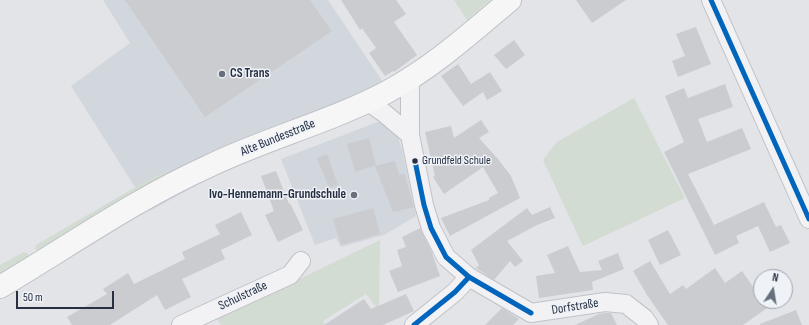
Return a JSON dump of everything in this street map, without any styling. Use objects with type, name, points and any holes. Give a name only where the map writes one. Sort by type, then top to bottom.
[{"type":"main road","name":"Alte Bundesstraße","points":[[0,287],[131,207],[209,165],[367,101],[410,79],[445,53],[510,0]]},
{"type":"street","points":[[711,0],[809,220]]},
{"type":"street","name":"Dorfstraße","points":[[410,79],[410,135],[424,205],[431,228],[446,257],[468,277],[532,319],[605,302],[626,304],[644,318],[650,325]]},
{"type":"street","points":[[367,101],[410,135]]},
{"type":"street","name":"Schulstraße","points":[[181,325],[290,274],[301,261]]},
{"type":"street","points":[[414,325],[442,304],[468,277]]},
{"type":"shaded area","points":[[103,0],[328,0],[383,82],[150,211],[71,86],[130,43]]},
{"type":"shaded area","points":[[454,0],[490,0],[467,20]]},
{"type":"shaded area","points":[[634,98],[685,198],[583,246],[543,160],[557,142]]},
{"type":"shaded area","name":"Ivo-Hennemann-Grundschule","points":[[383,120],[396,132],[402,149],[416,216],[384,235],[341,247],[336,238],[315,245],[281,159]]},
{"type":"shaded area","points":[[170,172],[173,174],[42,253],[35,249],[36,245],[158,174]]},
{"type":"shaded area","points":[[380,240],[379,311],[366,294],[323,321],[325,325],[221,325],[217,319]]},
{"type":"shaded area","points":[[24,252],[28,254],[30,260],[0,277],[0,265]]},
{"type":"building","name":"CS Trans","points":[[125,0],[310,0],[332,31],[205,117]]},
{"type":"building","points":[[341,0],[396,0],[406,14],[394,22],[417,55],[394,72],[393,71],[385,76],[369,53],[376,48],[362,28],[360,30]]},
{"type":"building","points":[[576,0],[626,0],[592,23]]},
{"type":"building","points":[[696,27],[711,64],[678,77],[672,61],[685,56],[676,34]]},
{"type":"building","points":[[514,40],[525,55],[506,69],[494,55]]},
{"type":"building","points":[[458,64],[471,84],[490,72],[502,91],[487,100],[483,92],[463,106],[441,76]]},
{"type":"building","points":[[725,84],[733,107],[698,119],[707,142],[742,128],[751,149],[688,174],[714,225],[764,202],[776,227],[781,225],[790,243],[770,252],[758,226],[736,236],[739,243],[715,255],[664,152],[684,142],[665,96],[684,88],[688,98]]},
{"type":"building","points":[[481,120],[489,132],[479,138],[511,176],[520,198],[450,236],[441,218],[489,200],[489,198],[498,193],[483,167],[444,194],[433,177],[435,176],[425,132],[451,126],[454,138]]},
{"type":"building","points":[[369,138],[376,165],[355,172],[347,144]]},
{"type":"building","points":[[327,154],[338,185],[329,188],[317,158]]},
{"type":"building","points":[[395,161],[399,175],[404,173],[414,207],[393,212],[375,166]]},
{"type":"building","points":[[276,171],[289,204],[290,203],[303,230],[278,242],[265,215],[274,211],[261,176]]},
{"type":"building","points":[[550,207],[555,218],[537,225],[507,241],[523,261],[515,267],[510,261],[494,280],[476,268],[479,265],[471,250],[527,208],[532,215]]},
{"type":"building","points":[[373,208],[380,234],[341,245],[333,219]]},
{"type":"building","points":[[241,212],[252,235],[221,250],[225,259],[182,279],[191,297],[165,310],[157,295],[110,325],[72,325],[67,317],[107,294],[103,289],[128,273],[134,284],[185,259],[182,252],[220,234],[215,225]]},
{"type":"building","points":[[420,228],[431,250],[440,276],[398,292],[389,271],[402,266],[397,250],[406,247],[402,237]]},
{"type":"building","points":[[668,230],[681,255],[660,265],[648,240]]},
{"type":"building","points":[[568,246],[580,272],[602,270],[598,261],[618,253],[624,269],[592,282],[593,290],[539,298],[536,276],[555,273],[547,255]]},
{"type":"building","points":[[650,261],[670,294],[683,285],[686,289],[715,268],[725,283],[742,271],[753,287],[753,309],[766,309],[743,325],[668,325],[647,295],[633,271]]},
{"type":"building","points":[[406,294],[414,311],[383,325],[324,325],[364,299],[371,309]]},
{"type":"building","points":[[502,308],[519,319],[513,325],[485,325]]},
{"type":"building","points":[[796,310],[802,325],[760,325],[760,324]]},
{"type":"building","points":[[611,313],[617,325],[575,325],[599,314]]},
{"type":"transit line","points":[[711,0],[809,219]]},
{"type":"transit line","points":[[415,161],[424,205],[431,228],[446,257],[469,277],[531,313]]},
{"type":"transit line","points":[[414,325],[455,292],[469,277]]},
{"type":"place","name":"CS Trans","points":[[222,74]]},
{"type":"place","name":"Grundfeld Schule","points":[[415,161]]},
{"type":"place","name":"Ivo-Hennemann-Grundschule","points":[[354,195]]}]
